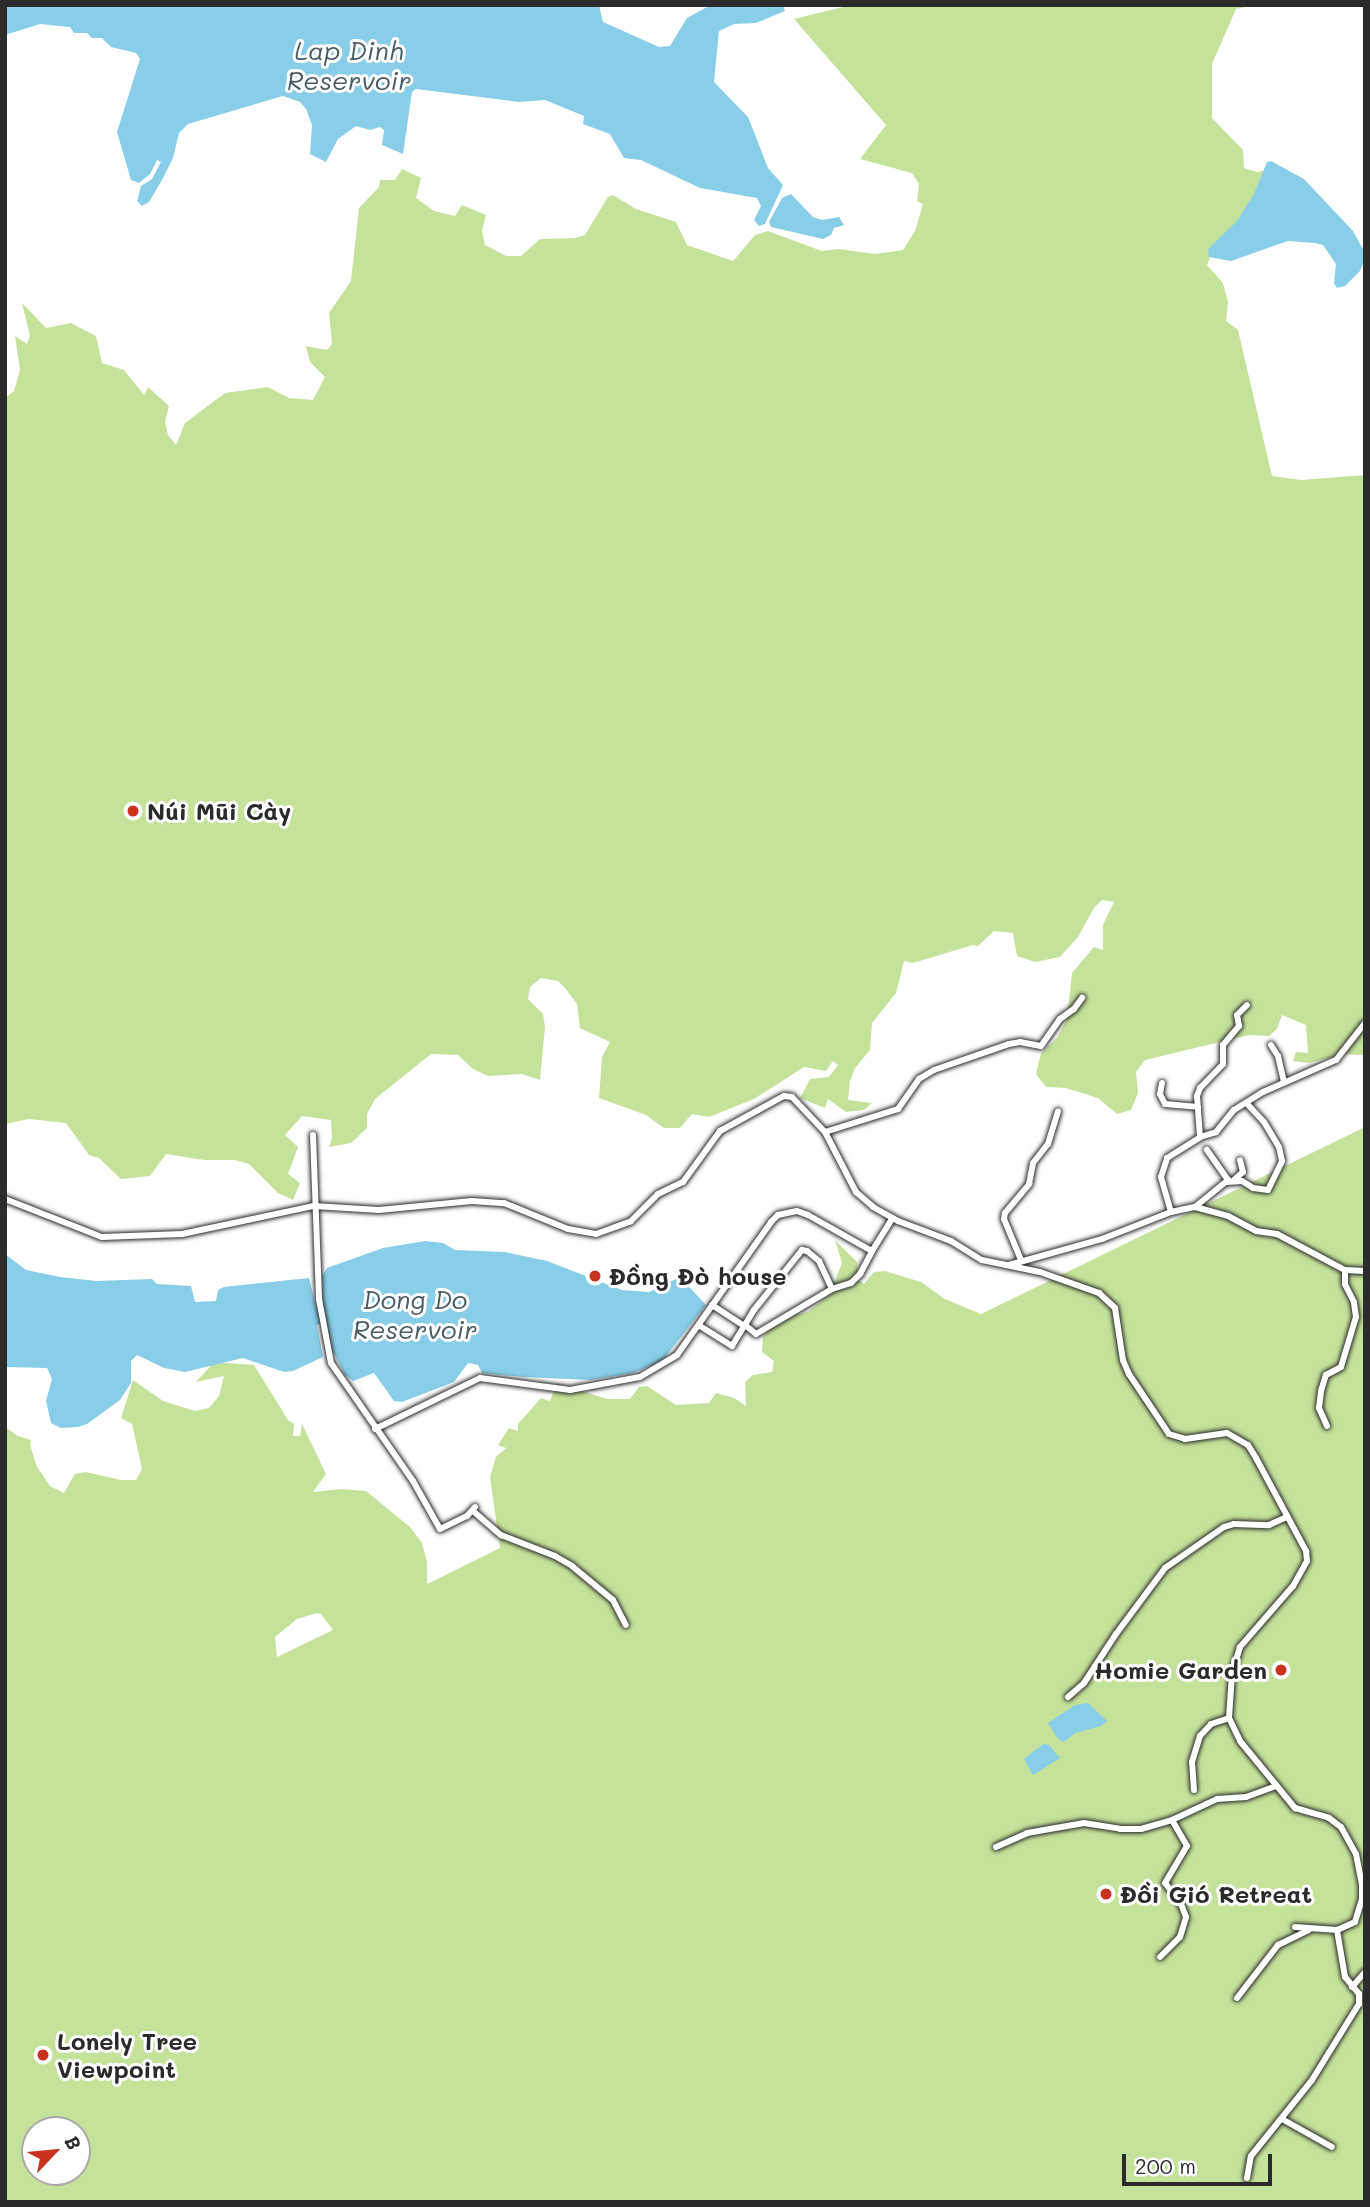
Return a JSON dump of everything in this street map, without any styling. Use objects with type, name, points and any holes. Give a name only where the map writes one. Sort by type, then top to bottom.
[{"type":"street","points":[[825,1132],[898,1109],[919,1079],[934,1070],[1009,1044],[1020,1042],[1041,1046],[1060,1019],[1082,998]]},
{"type":"street","points":[[1200,1137],[1200,1088],[1223,1064],[1223,1045],[1239,1026],[1237,1015],[1247,1005]]},
{"type":"street","points":[[1171,1212],[1161,1177],[1164,1161],[1200,1137],[1216,1132],[1234,1111],[1246,1103],[1284,1081],[1336,1060],[1365,1023]]},
{"type":"street","points":[[1271,1045],[1278,1056],[1284,1081]]},
{"type":"street","points":[[1162,1083],[1160,1094],[1165,1104],[1198,1107]]},
{"type":"street","points":[[5,1199],[86,1232],[122,1238],[200,1231],[314,1206],[379,1210],[445,1202],[496,1201],[568,1229],[596,1234],[631,1221],[658,1194],[683,1182],[697,1159],[720,1132],[784,1096],[800,1104],[825,1132],[856,1192],[893,1218],[951,1241],[982,1261],[1040,1272],[1099,1293],[1115,1308],[1123,1360],[1129,1374],[1169,1434],[1185,1439],[1219,1434],[1234,1436],[1248,1445],[1306,1551],[1307,1561],[1293,1586],[1240,1647],[1233,1674],[1229,1718],[1240,1741],[1295,1808],[1335,1821],[1356,1854],[1362,1885],[1360,1910],[1355,1922],[1337,1930],[1296,1927]]},
{"type":"street","points":[[1207,1150],[1230,1181],[1268,1190],[1282,1161],[1279,1147],[1264,1122],[1246,1103]]},
{"type":"street","points":[[1021,1260],[1004,1219],[1005,1213],[1029,1184],[1033,1163],[1048,1144],[1058,1111]]},
{"type":"street","points":[[313,1135],[319,1299],[331,1363],[414,1481],[440,1529],[474,1509],[501,1535],[555,1556],[572,1566],[613,1600],[626,1625]]},
{"type":"street","points":[[1005,1266],[1102,1239],[1171,1212],[1195,1207],[1242,1172],[1240,1160]]},
{"type":"street","points":[[1195,1207],[1228,1216],[1255,1231],[1277,1234],[1345,1270],[1365,1270]]},
{"type":"street","points":[[375,1429],[480,1378],[570,1390],[631,1380],[677,1355],[771,1222],[784,1213],[797,1211],[808,1215],[872,1251]]},
{"type":"street","points":[[712,1305],[756,1334],[832,1289],[857,1279],[893,1218]]},
{"type":"street","points":[[700,1326],[729,1347],[789,1263],[802,1250],[819,1261],[832,1289]]},
{"type":"street","points":[[1327,1426],[1319,1408],[1321,1391],[1326,1375],[1341,1367],[1356,1317],[1354,1302],[1345,1284],[1345,1270]]},
{"type":"street","points":[[1068,1698],[1084,1683],[1165,1568],[1224,1527],[1234,1524],[1269,1525],[1287,1517]]},
{"type":"street","points":[[1194,1790],[1192,1762],[1200,1736],[1211,1724],[1229,1718]]},
{"type":"street","points":[[996,1847],[1027,1833],[1084,1823],[1131,1829],[1172,1820],[1217,1799],[1246,1797],[1276,1786]]},
{"type":"street","points":[[1160,1957],[1180,1937],[1186,1917],[1181,1904],[1165,1883],[1187,1846],[1172,1820]]},
{"type":"street","points":[[1356,1854],[1365,1855]]},
{"type":"street","points":[[1237,1997],[1278,1945],[1309,1930]]},
{"type":"street","points":[[1247,2178],[1251,2156],[1320,2068],[1359,2004],[1359,1994],[1345,1977],[1337,1930]]},
{"type":"street","points":[[1352,1987],[1365,1972]]},
{"type":"street","points":[[1282,2119],[1332,2147]]},
{"type":"green space","points":[[851,5],[1254,5],[1236,9],[1212,64],[1212,118],[1243,150],[1244,168],[1257,172],[1268,170],[1247,221],[1210,257],[1207,265],[1223,283],[1228,302],[1226,321],[1238,330],[1272,476],[1301,480],[1365,475],[1363,1055],[1343,1054],[1309,1063],[1293,1061],[1296,1052],[1308,1053],[1306,1025],[1282,1015],[1277,1029],[1269,1036],[1249,1035],[1145,1060],[1136,1072],[1138,1093],[1131,1110],[1117,1114],[1098,1098],[1066,1088],[1046,1087],[1036,1074],[1041,1053],[1057,1038],[1067,1019],[1072,973],[1094,947],[1103,950],[1103,925],[1114,902],[1102,900],[1094,908],[1078,937],[1060,957],[1035,962],[1017,956],[1013,933],[994,931],[978,946],[973,945],[913,963],[904,961],[896,993],[872,1023],[870,1050],[855,1068],[850,1081],[848,1100],[872,1103],[864,1110],[846,1112],[828,1099],[825,1108],[800,1098],[810,1079],[829,1077],[838,1065],[833,1061],[826,1071],[804,1067],[754,1099],[709,1117],[692,1114],[680,1128],[664,1128],[646,1115],[599,1098],[602,1057],[610,1042],[580,1028],[577,1004],[565,988],[558,981],[541,978],[530,987],[528,999],[543,1014],[545,1027],[540,1080],[522,1074],[488,1076],[473,1069],[458,1055],[431,1054],[375,1099],[367,1114],[367,1128],[351,1143],[329,1147],[332,1138],[331,1120],[302,1116],[285,1135],[298,1147],[288,1174],[300,1183],[293,1200],[278,1193],[249,1164],[235,1160],[204,1160],[166,1154],[150,1176],[121,1179],[99,1158],[89,1155],[66,1123],[29,1119],[5,1124],[5,398],[14,391],[20,370],[15,336],[27,344],[30,336],[22,303],[46,328],[71,323],[96,336],[102,363],[124,370],[144,395],[148,387],[169,406],[165,422],[168,435],[176,445],[185,423],[225,393],[268,387],[289,398],[313,400],[325,377],[310,362],[306,346],[327,350],[332,344],[329,313],[351,281],[359,208],[379,187],[380,180],[395,180],[402,169],[421,178],[416,198],[434,211],[455,216],[462,205],[486,215],[482,231],[485,245],[506,256],[521,256],[540,239],[576,238],[585,235],[608,197],[613,195],[636,209],[676,222],[687,245],[733,261],[755,235],[768,231],[822,251],[839,249],[875,254],[903,250],[915,231],[923,204],[917,201],[919,184],[912,173],[860,159],[886,125],[794,19]]},
{"type":"green space","points":[[1365,1127],[1365,2202],[5,2202],[5,1427],[18,1436],[31,1440],[37,1467],[50,1486],[64,1493],[75,1474],[86,1472],[121,1480],[136,1480],[142,1469],[132,1424],[121,1418],[133,1380],[163,1401],[195,1411],[209,1408],[219,1396],[224,1376],[196,1382],[214,1362],[254,1365],[288,1420],[294,1424],[293,1436],[300,1436],[302,1424],[326,1474],[313,1492],[341,1489],[366,1491],[410,1527],[422,1543],[427,1562],[427,1584],[500,1548],[490,1477],[496,1457],[506,1448],[498,1445],[509,1428],[518,1431],[518,1424],[541,1398],[550,1401],[557,1383],[607,1399],[630,1399],[639,1387],[647,1386],[676,1405],[709,1403],[716,1393],[734,1398],[746,1406],[745,1382],[753,1375],[772,1372],[774,1361],[762,1352],[763,1337],[780,1318],[808,1312],[830,1294],[842,1263],[835,1240],[857,1262],[858,1280],[864,1284],[874,1272],[885,1271],[921,1282],[945,1299],[981,1314]],"holes":[[[321,1614],[333,1630],[277,1657],[275,1637],[297,1619]]]},
{"type":"water","name":"Lap Dinh Reservoir","points":[[5,5],[599,5],[603,22],[659,47],[670,46],[687,18],[707,7],[783,5],[785,11],[756,23],[734,24],[719,31],[714,82],[748,117],[768,168],[783,185],[765,224],[759,226],[754,220],[761,206],[757,198],[700,188],[641,160],[624,158],[610,134],[583,124],[584,116],[545,100],[519,102],[416,89],[412,92],[403,154],[382,145],[384,130],[380,127],[370,130],[356,126],[338,139],[326,162],[310,154],[312,125],[306,109],[300,102],[283,96],[188,124],[179,133],[173,158],[162,180],[149,202],[142,206],[137,201],[141,186],[152,179],[161,162],[157,160],[150,174],[139,183],[131,180],[117,132],[140,59],[136,53],[111,47],[102,38],[92,38],[87,33],[74,33],[70,27],[40,24],[5,35]]},
{"type":"water","points":[[1271,161],[1304,179],[1353,231],[1365,253],[1364,261],[1360,271],[1345,286],[1337,288],[1334,283],[1336,264],[1323,245],[1315,243],[1288,241],[1231,261],[1209,257],[1208,249],[1237,221],[1254,194],[1267,162]]},
{"type":"water","points":[[791,194],[813,217],[822,220],[839,217],[844,225],[834,228],[831,235],[823,239],[771,227],[769,222],[782,198]]},
{"type":"water","name":"Dong Do Reservoir","points":[[425,1241],[443,1243],[455,1250],[505,1252],[547,1261],[622,1290],[649,1292],[680,1277],[706,1305],[662,1361],[633,1373],[591,1380],[524,1377],[482,1373],[478,1365],[468,1363],[454,1382],[402,1402],[394,1401],[374,1373],[353,1381],[345,1375],[329,1344],[326,1323],[317,1325],[323,1357],[293,1371],[284,1372],[243,1358],[185,1372],[164,1368],[137,1355],[131,1361],[131,1383],[120,1400],[87,1424],[78,1427],[61,1428],[51,1423],[46,1401],[52,1379],[47,1368],[5,1367],[5,1254],[26,1270],[60,1277],[96,1281],[152,1279],[157,1284],[191,1286],[195,1302],[216,1301],[218,1290],[224,1287],[309,1278],[316,1307],[323,1305],[322,1276],[327,1268],[383,1248]]},
{"type":"water","points":[[1088,1703],[1107,1721],[1101,1726],[1075,1733],[1064,1742],[1058,1739],[1048,1723],[1075,1705]]},
{"type":"water","points":[[1043,1744],[1049,1745],[1060,1758],[1033,1775],[1024,1759]]},
{"type":"place","name":"Núi Mũi Cày","points":[[133,811]]},
{"type":"place","name":"Đồng Đò house","points":[[595,1276]]},
{"type":"place","name":"Homie Garden","points":[[1281,1670]]},
{"type":"place","name":"Đồi Gió Retreat","points":[[1106,1894]]},
{"type":"place","name":"Lonely Tree Viewpoint","points":[[43,2055]]}]
